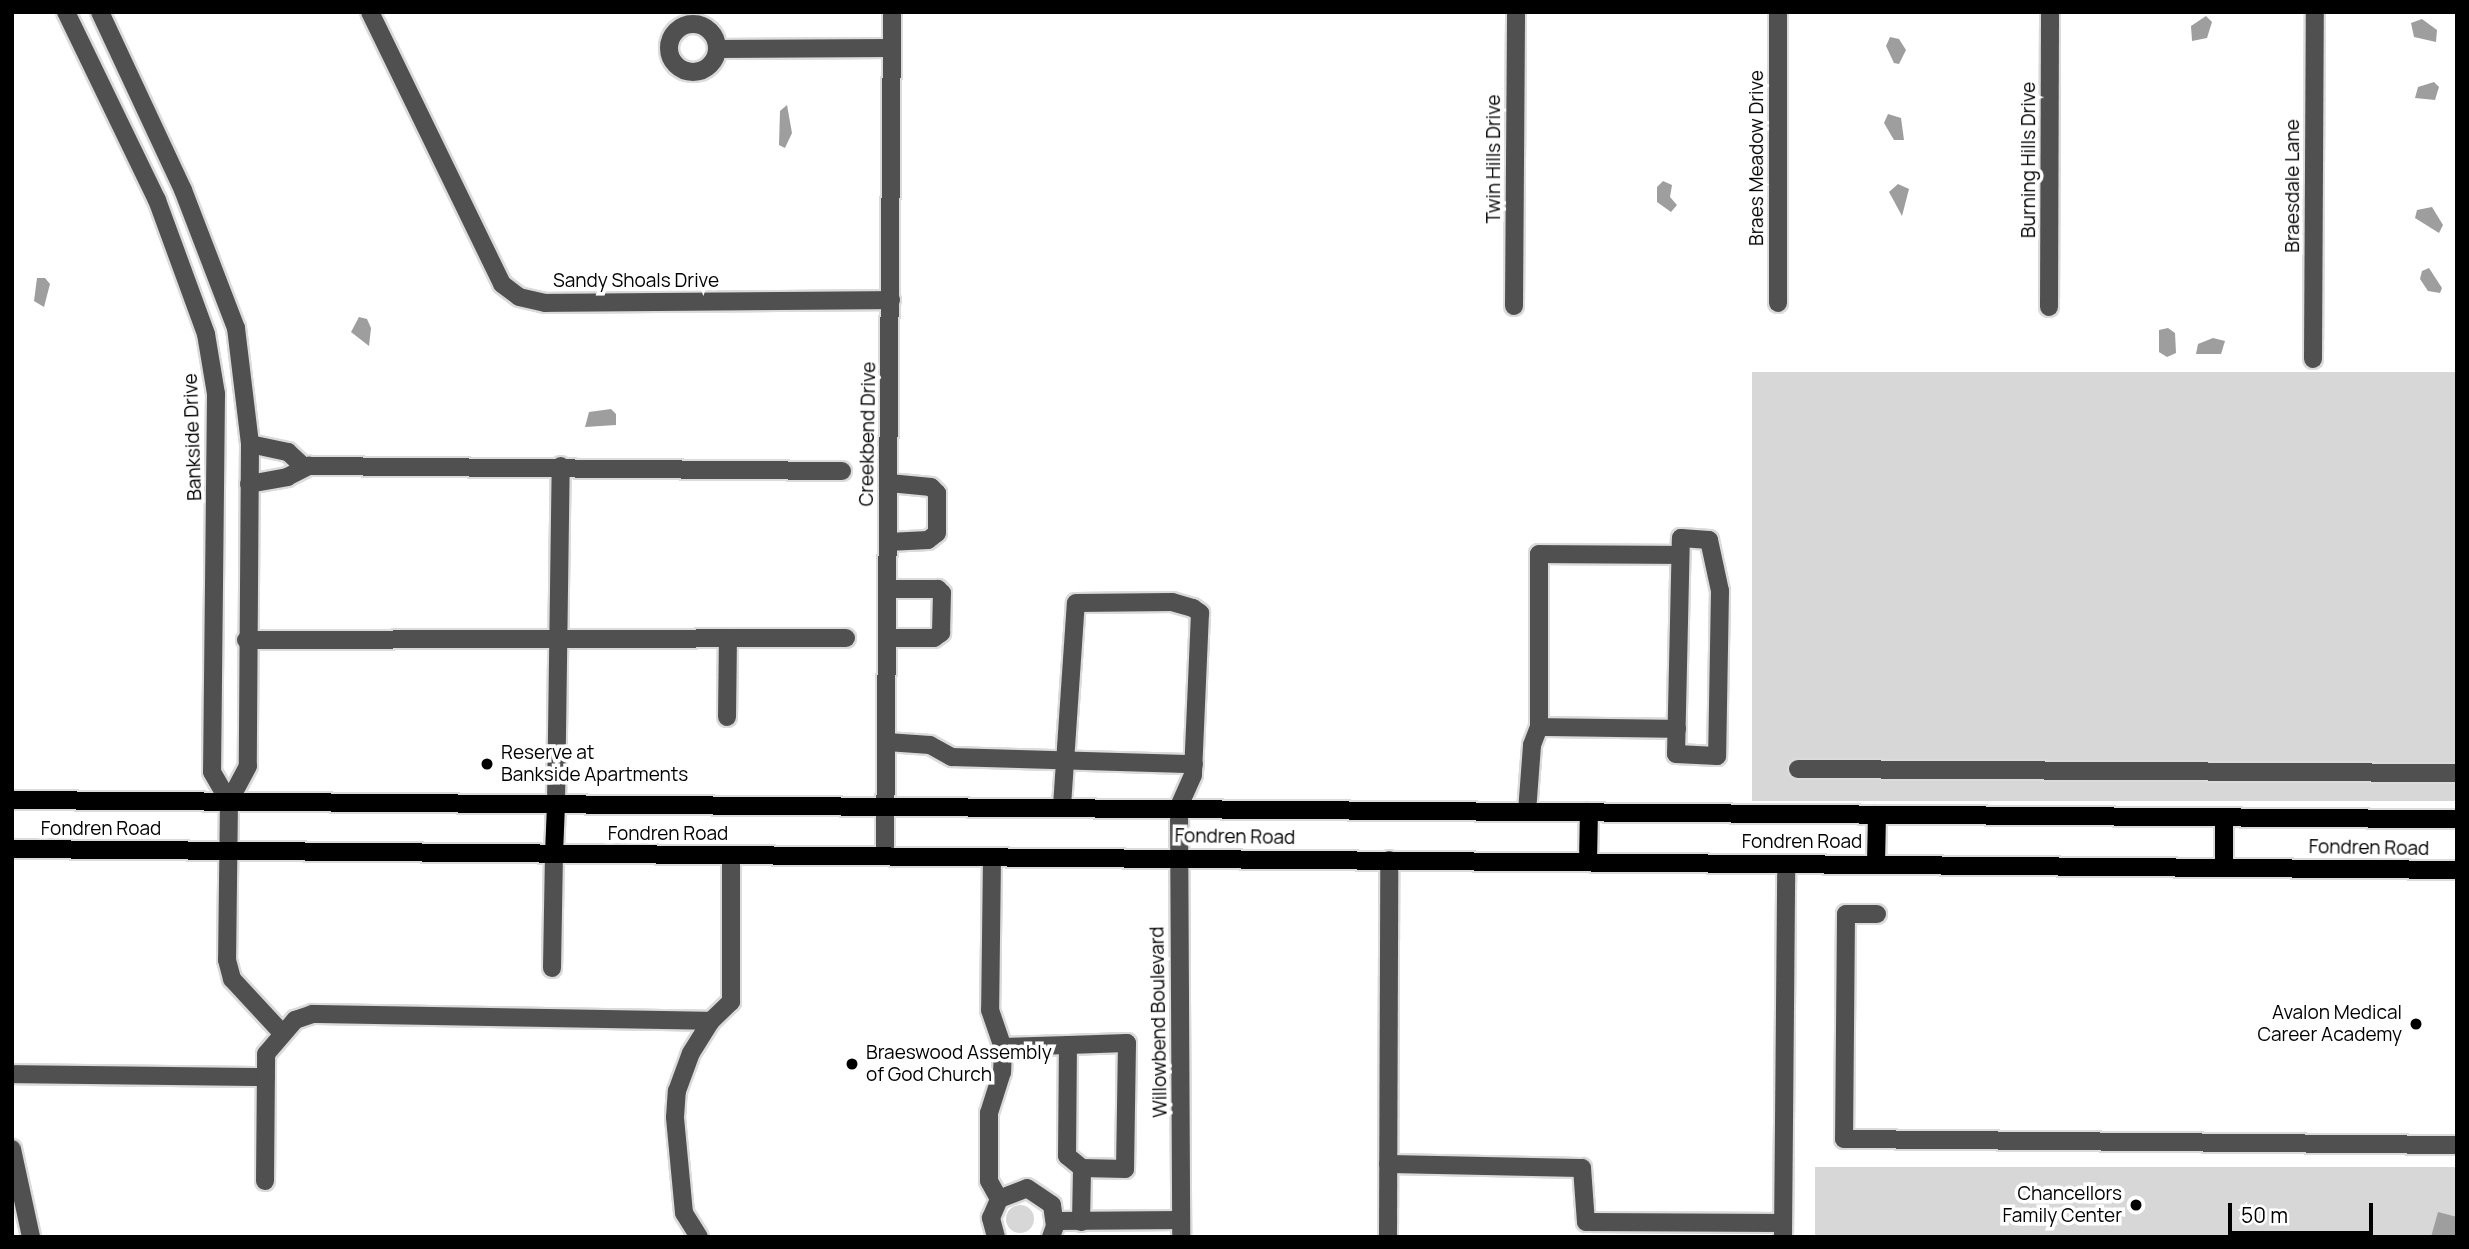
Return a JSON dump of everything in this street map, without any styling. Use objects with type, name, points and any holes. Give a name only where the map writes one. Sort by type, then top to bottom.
[{"type":"main road","name":"Fondren Road","points":[[12,800],[1179,806],[1527,812],[2457,819]]},
{"type":"main road","points":[[554,854],[555,804]]},
{"type":"main road","points":[[1588,812],[1588,862]]},
{"type":"main road","points":[[1876,863],[1877,815]]},
{"type":"main road","points":[[2224,817],[2224,867]]},
{"type":"main road","name":"Fondren Road","points":[[12,849],[2457,870]]},
{"type":"street","name":"Bankside Drive","points":[[66,12],[157,200],[206,334],[216,394],[212,772],[229,801]]},
{"type":"street","points":[[100,12],[182,187],[236,328],[250,444],[246,640],[248,766],[229,801],[227,960],[232,979],[281,1032]]},
{"type":"street","name":"Sandy Shoals Drive","points":[[370,12],[449,181],[502,284],[519,297],[545,303],[891,300]]},
{"type":"street","name":"Creekbend Drive","points":[[885,856],[892,12]]},
{"type":"street","name":"Twin Hills Drive","points":[[1514,306],[1516,12]]},
{"type":"street","name":"Braes Meadow Drive","points":[[1778,12],[1779,303]]},
{"type":"street","name":"Burning Hills Drive","points":[[2049,307],[2050,12]]},
{"type":"street","name":"Braesdale Lane","points":[[2312,359],[2315,12]]},
{"type":"street","points":[[717,49],[892,48]]},
{"type":"street","points":[[157,200],[182,187]]},
{"type":"street","points":[[250,444],[288,452],[306,466]]},
{"type":"street","points":[[249,484],[287,477],[306,466],[561,466],[842,471]]},
{"type":"street","points":[[555,804],[561,466]]},
{"type":"street","points":[[888,483],[931,487],[937,493],[937,533],[928,540],[888,542]]},
{"type":"street","points":[[1681,538],[1709,540],[1720,591],[1717,756],[1676,754],[1681,555],[1681,538]]},
{"type":"street","points":[[1527,812],[1532,745],[1539,727],[1539,554],[1681,555]]},
{"type":"street","points":[[216,580],[247,581]]},
{"type":"street","points":[[887,638],[934,638],[941,633],[942,620],[938,589],[888,589]]},
{"type":"street","name":"Willowbend Boulevard","points":[[1062,761],[1076,603],[1172,602],[1200,613],[1194,764],[1179,806],[1181,1229]]},
{"type":"street","points":[[727,717],[728,638]]},
{"type":"street","points":[[246,640],[846,638]]},
{"type":"street","points":[[1539,727],[1677,729]]},
{"type":"street","points":[[887,742],[930,745],[952,757],[1194,764]]},
{"type":"street","points":[[1062,761],[1062,806]]},
{"type":"street","points":[[1798,769],[2457,773]]},
{"type":"street","points":[[552,968],[554,854]]},
{"type":"street","points":[[699,1237],[684,1213],[675,1118],[677,1091],[691,1053],[711,1021],[731,1002],[731,855]]},
{"type":"street","points":[[992,857],[990,1010],[1003,1046],[1002,1072],[989,1113],[989,1181],[999,1199]]},
{"type":"street","points":[[1388,859],[1388,1237]]},
{"type":"street","points":[[1388,1164],[1582,1167],[1586,1222],[1783,1230],[1786,864]]},
{"type":"street","points":[[1877,914],[1846,914],[1844,1139],[2457,1145]]},
{"type":"street","points":[[265,1181],[267,1054],[281,1032],[313,1014],[711,1021]]},
{"type":"street","points":[[1003,1046],[1127,1043],[1125,1169],[1082,1168],[1067,1156],[1068,1045]]},
{"type":"street","points":[[12,1074],[266,1077]]},
{"type":"street","points":[[12,1149],[20,1217],[30,1237]]},
{"type":"street","points":[[1081,1222],[1082,1168]]},
{"type":"street","points":[[996,1237],[991,1218],[999,1199],[1017,1188],[1037,1191],[1052,1206],[1053,1229],[1081,1222],[1181,1229]]},
{"type":"shaded area","points":[[2206,16],[2212,22],[2207,38],[2192,41],[2191,26]]},
{"type":"shaded area","points":[[2422,19],[2437,30],[2436,42],[2414,37],[2411,23]]},
{"type":"shaded area","points":[[1890,37],[1899,39],[1906,50],[1899,64],[1894,63],[1886,46]]},
{"type":"shaded area","points":[[2434,82],[2439,87],[2435,100],[2415,98],[2418,87]]},
{"type":"shaded area","points":[[787,105],[792,133],[785,148],[779,145],[780,111]]},
{"type":"shaded area","points":[[1888,114],[1901,118],[1904,140],[1894,140],[1884,123]]},
{"type":"shaded area","points":[[1663,181],[1672,185],[1670,197],[1677,205],[1671,212],[1657,202],[1657,187]]},
{"type":"shaded area","points":[[1898,184],[1909,189],[1902,216],[1889,192]]},
{"type":"shaded area","points":[[2432,207],[2443,225],[2439,233],[2415,218],[2417,210]]},
{"type":"shaded area","points":[[2429,268],[2442,288],[2440,293],[2428,291],[2420,279],[2422,271]]},
{"type":"shaded area","points":[[37,278],[45,278],[50,284],[44,307],[34,301]]},
{"type":"shaded area","points":[[359,317],[367,319],[371,328],[369,346],[351,332]]},
{"type":"shaded area","points":[[2168,328],[2175,333],[2176,353],[2167,357],[2159,352],[2159,330]]},
{"type":"shaded area","points":[[2213,338],[2225,341],[2221,354],[2196,354],[2198,344]]},
{"type":"shaded area","points":[[1752,372],[2457,372],[2457,801],[1752,801]]},
{"type":"shaded area","points":[[611,409],[616,414],[616,425],[585,427],[589,412]]},
{"type":"shaded area","name":"Chancellors Family Center","points":[[1815,1167],[2457,1167],[2457,1237],[1815,1237]]},
{"type":"shaded area","points":[[1020,1205],[1030,1209],[1034,1219],[1030,1229],[1020,1233],[1010,1229],[1006,1219],[1010,1209]]},
{"type":"shaded area","points":[[2438,1212],[2457,1217],[2457,1237],[2431,1237]]},
{"type":"place","name":"Reserve at Bankside Apartments","points":[[487,764]]},
{"type":"place","name":"Avalon Medical Career Academy","points":[[2416,1024]]},
{"type":"place","name":"Braeswood Assembly of God Church","points":[[852,1064]]},
{"type":"place","name":"Chancellors Family Center","points":[[2136,1205]]}]
